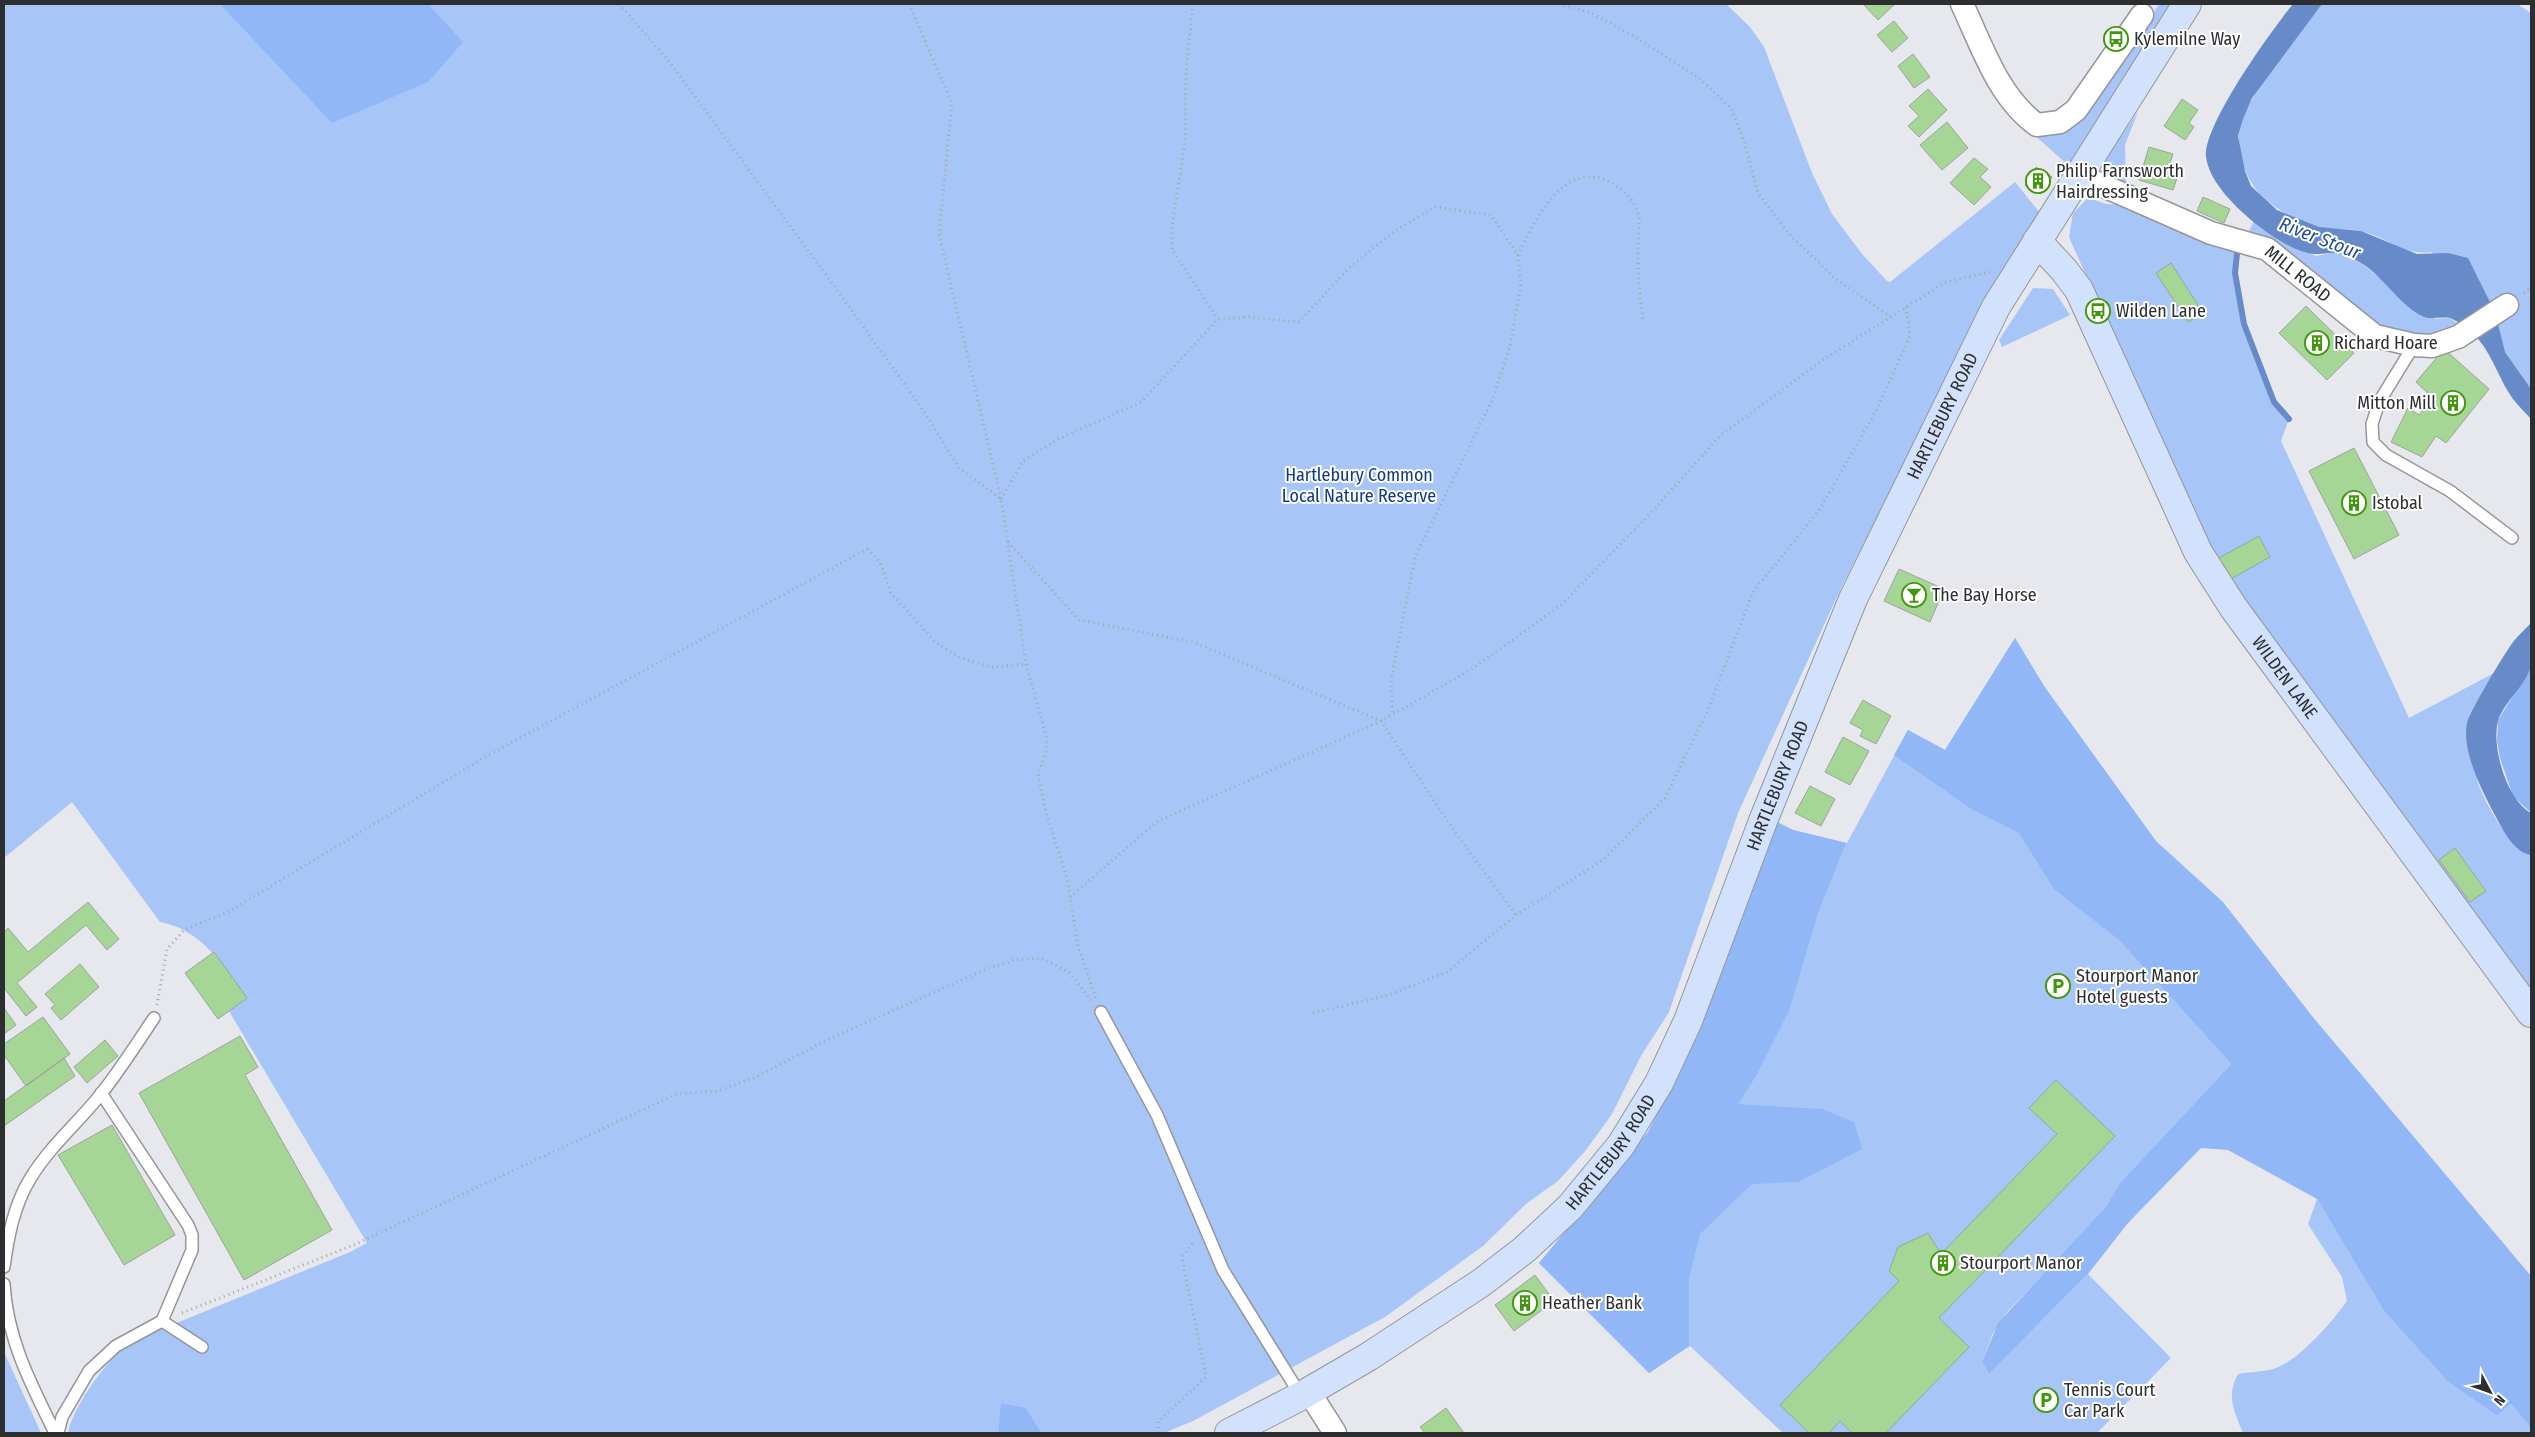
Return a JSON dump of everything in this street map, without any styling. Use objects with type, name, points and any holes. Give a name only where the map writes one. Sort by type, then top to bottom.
[{"type":"main road","name":"HARTLEBURY ROAD","points":[[1229,1433],[1305,1394],[1450,1305],[1525,1249],[1570,1207],[1621,1145],[1659,1083],[1688,1021],[1763,821],[1853,599],[1996,307],[2187,4]]},
{"type":"main road","name":"WILDEN LANE","points":[[2037,241],[2064,270],[2078,290],[2198,552],[2233,607],[2531,1013]]},
{"type":"street","points":[[1962,4],[2004,90],[2024,116],[2037,125],[2060,122],[2076,110],[2146,9],[2170,31]]},
{"type":"street","name":"MILL ROAD","points":[[2079,176],[2211,233],[2267,249],[2376,336],[2414,345],[2432,346],[2458,337],[2507,305]]},
{"type":"street","points":[[1305,1394],[1335,1433]]},
{"type":"lane","points":[[2414,345],[2379,402],[2372,424],[2373,442],[2386,454],[2450,491],[2512,538]]},
{"type":"lane","points":[[1101,1012],[1157,1115],[1206,1226],[1223,1270],[1305,1394]]},
{"type":"lane","points":[[4,1267],[6,1246],[17,1207],[29,1180],[48,1154],[101,1093],[154,1018]]},
{"type":"lane","points":[[57,1433],[62,1417],[89,1371],[116,1346],[162,1321],[192,1250],[192,1235],[188,1225],[101,1093]]},
{"type":"lane","points":[[4,1284],[11,1333],[23,1368],[57,1433]]},
{"type":"lane","points":[[162,1321],[202,1347]]},
{"type":"path","points":[[619,4],[668,60],[832,283],[923,410],[959,468],[1001,499]]},
{"type":"path","points":[[909,4],[952,103],[939,234],[1001,499],[1026,664],[1046,735],[1047,749],[1038,774],[1046,812],[1070,897],[1078,946],[1101,1012]]},
{"type":"path","points":[[1193,4],[1186,72],[1185,142],[1172,226],[1172,250],[1218,319]]},
{"type":"path","points":[[1559,4],[1590,12],[1640,40],[1699,78],[1731,108],[1744,140],[1758,194],[1791,236],[1836,279],[1891,317]]},
{"type":"path","points":[[1518,255],[1534,219],[1562,187],[1581,178],[1605,180],[1628,192],[1639,215],[1639,289],[1643,321]]},
{"type":"path","points":[[1001,499],[1023,460],[1058,439],[1141,402],[1218,319],[1249,317],[1299,322],[1348,269],[1392,234],[1434,207],[1491,215],[1518,255],[1521,285],[1510,346],[1493,398],[1416,556],[1391,681],[1393,715]]},
{"type":"path","points":[[1070,897],[1158,821],[1381,722],[1472,670],[1560,606],[1644,520],[1722,434],[1824,359],[1946,282],[2021,266]]},
{"type":"path","points":[[1313,1014],[1386,996],[1447,972],[1516,915],[1603,860],[1664,798],[1708,710],[1753,592],[1820,509],[1876,411],[1910,336],[1906,307]]},
{"type":"path","points":[[1008,542],[1079,620],[1193,642],[1381,722],[1454,831],[1516,915]]},
{"type":"path","points":[[154,1018],[163,979],[167,949],[184,930],[228,912],[486,757],[866,548],[880,562],[891,593],[936,642],[959,657],[990,667],[1026,664]]},
{"type":"path","points":[[162,1321],[356,1244],[678,1094],[718,1091],[756,1077],[833,1037],[984,970],[1014,960],[1040,958],[1069,972],[1101,1012]]},
{"type":"path","points":[[1158,1433],[1158,1422],[1206,1378],[1182,1258],[1206,1226]]},
{"type":"green space","name":"Hartlebury Common Local Nature Reserve","points":[[4,4],[1726,4],[1750,27],[1764,47],[1812,173],[1832,214],[1862,254],[1887,281],[1890,282],[2015,182],[2041,214],[1965,347],[1841,588],[1738,813],[1669,1012],[1641,1056],[1612,1114],[1586,1150],[1558,1181],[1527,1203],[1483,1246],[1385,1317],[1193,1421],[1164,1433],[1017,1433],[1002,1404],[998,1433],[68,1433],[75,1413],[102,1370],[117,1354],[140,1338],[350,1252],[367,1243],[229,1011],[247,998],[220,962],[199,941],[188,932],[160,922],[72,802],[4,858]]},
{"type":"green space","points":[[2159,4],[2170,4],[2068,165],[2033,134],[2066,128],[2097,101]]},
{"type":"green space","points":[[2322,4],[2517,4],[2531,13],[2531,389],[2504,351],[2495,312],[2431,252],[2412,251],[2360,231],[2323,228],[2303,222],[2281,211],[2262,196],[2252,184],[2244,168],[2239,150],[2239,134],[2243,119],[2250,102],[2273,67]]},
{"type":"green space","points":[[2138,112],[2125,145],[2126,186],[2113,172],[2105,159]]},
{"type":"green space","points":[[2088,198],[2106,204],[2145,206],[2244,241],[2254,221],[2273,236],[2316,256],[2338,252],[2361,263],[2391,287],[2403,302],[2435,319],[2449,318],[2469,330],[2395,341],[2244,242],[2237,254],[2235,273],[2244,324],[2274,402],[2289,419],[2281,441],[2409,718],[2496,672],[2483,690],[2478,702],[2477,777],[2481,791],[2492,813],[2507,836],[2524,852],[2531,855],[2531,1013],[2233,607],[2069,237],[2073,213]]},
{"type":"green space","points":[[2033,288],[2053,289],[2070,315],[2002,347],[1999,340]]},
{"type":"green space","points":[[2015,638],[2044,686],[2118,939],[2231,1064],[2119,1184],[2105,1208],[2088,1229],[2007,1312],[1993,1333],[1982,1362],[1989,1374],[2088,1274],[2171,1358],[2097,1433],[1783,1433],[1690,1346],[1649,1373],[1539,1263],[1648,1132],[1701,1027],[1775,821],[1793,830],[1847,843],[1908,730],[1945,750]]},
{"type":"green space","points":[[2317,1199],[2384,1311],[2448,1382],[2497,1414],[2511,1404],[2531,1428],[2531,1433],[2243,1433],[2234,1410],[2232,1397],[2232,1389],[2238,1374],[2264,1371],[2283,1365],[2303,1350],[2324,1330],[2347,1301],[2342,1277],[2308,1224]]},
{"type":"green space","points":[[4,1352],[41,1433],[4,1433]]},
{"type":"shaded area","points":[[220,4],[428,4],[463,42],[428,82],[332,123]]},
{"type":"shaded area","points":[[2015,638],[2044,686],[2156,841],[2223,902],[2312,1016],[2531,1276],[2531,1428],[2511,1404],[2497,1415],[2448,1382],[2384,1311],[2317,1199],[2228,1150],[2201,1148],[2128,1223],[2088,1274],[1989,1374],[1982,1362],[1998,1323],[2105,1208],[2119,1184],[2231,1064],[2118,939],[2054,889],[2019,833],[1973,810],[1894,755],[1908,730],[1945,750]]},
{"type":"shaded area","points":[[2531,667],[2531,813],[2513,796],[2500,758],[2497,741],[2498,720]]},
{"type":"shaded area","points":[[1775,821],[1793,830],[1846,843],[1818,913],[1789,1011],[1756,1076],[1738,1104],[1822,1109],[1854,1122],[1862,1149],[1798,1182],[1752,1184],[1700,1234],[1689,1277],[1689,1346],[1649,1373],[1539,1263],[1648,1132],[1701,1027]]},
{"type":"shaded area","points":[[1001,1403],[1026,1408],[1041,1433],[998,1433]]},
{"type":"water","name":"River Stour","points":[[2293,4],[2322,4],[2252,98],[2243,119],[2238,136],[2245,171],[2251,186],[2277,210],[2319,227],[2361,231],[2417,254],[2448,253],[2468,258],[2495,312],[2505,352],[2531,389],[2531,419],[2511,397],[2482,344],[2465,327],[2450,318],[2423,317],[2405,304],[2369,268],[2348,256],[2336,253],[2308,253],[2284,243],[2241,211],[2218,184],[2210,170],[2206,157],[2208,142],[2215,123],[2255,55]]},
{"type":"water","points":[[2531,623],[2532,655],[2529,672],[2501,714],[2496,732],[2499,758],[2508,785],[2522,806],[2531,813],[2531,855],[2515,846],[2499,823],[2474,771],[2467,746],[2466,734],[2469,717],[2502,658],[2513,642]]},
{"type":"building","points":[[1863,4],[1895,4],[1878,20]]},
{"type":"building","points":[[1894,21],[1908,38],[1892,52],[1877,35]]},
{"type":"building","points":[[1913,54],[1930,77],[1914,88],[1898,66]]},
{"type":"building","points":[[1928,89],[1947,110],[1919,137],[1908,126],[1919,116],[1909,106]]},
{"type":"building","points":[[2182,99],[2198,110],[2189,123],[2194,127],[2185,140],[2164,126]]},
{"type":"building","points":[[1947,122],[1968,148],[1942,170],[1920,145]]},
{"type":"building","points":[[2149,147],[2173,154],[2169,166],[2180,169],[2173,190],[2139,180]]},
{"type":"building","points":[[1974,158],[1988,169],[1980,177],[1991,187],[1974,205],[1950,183]]},
{"type":"building","name":"Philip Farnsworth Hairdressing","points":[[2036,167],[2052,177],[2041,194],[2025,185]]},
{"type":"building","points":[[2203,197],[2230,209],[2224,223],[2197,211]]},
{"type":"building","points":[[2171,263],[2203,313],[2188,322],[2156,273]]},
{"type":"building","name":"Richard Hoare","points":[[2306,306],[2354,353],[2327,380],[2279,333]]},
{"type":"building","name":"Mitton Mill","points":[[2444,349],[2489,389],[2446,443],[2436,436],[2422,457],[2391,442],[2408,408],[2419,415],[2433,398],[2416,382]]},
{"type":"building","name":"Istobal","points":[[2354,448],[2399,535],[2354,559],[2309,471]]},
{"type":"building","points":[[2259,536],[2270,557],[2229,580],[2217,559]]},
{"type":"building","name":"The Bay Horse","points":[[1899,569],[1944,589],[1930,622],[1884,601]]},
{"type":"building","points":[[1863,700],[1891,716],[1876,744],[1860,736],[1863,730],[1850,723]]},
{"type":"building","points":[[1843,737],[1869,751],[1850,785],[1825,772]]},
{"type":"building","points":[[1810,786],[1835,799],[1821,826],[1795,813]]},
{"type":"building","points":[[2455,848],[2486,891],[2470,902],[2439,860]]},
{"type":"building","points":[[88,902],[119,939],[107,950],[86,925],[17,983],[37,1007],[26,1016],[4,988],[4,932],[8,928],[28,952]]},
{"type":"building","points":[[214,952],[247,998],[218,1019],[185,973]]},
{"type":"building","points":[[80,964],[99,987],[61,1020],[51,1008],[55,1005],[45,994]]},
{"type":"building","points":[[4,1008],[16,1025],[4,1034]]},
{"type":"building","points":[[43,1017],[70,1054],[26,1086],[4,1055],[4,1044]]},
{"type":"building","points":[[240,1036],[258,1067],[245,1075],[332,1230],[244,1280],[139,1093]]},
{"type":"building","points":[[105,1040],[118,1056],[87,1083],[74,1067]]},
{"type":"building","points":[[64,1058],[75,1076],[4,1126],[4,1101]]},
{"type":"building","name":"Stourport Manor","points":[[2056,1080],[2115,1136],[1939,1318],[1969,1347],[1886,1433],[1852,1433],[1840,1421],[1829,1433],[1809,1433],[1780,1405],[1899,1281],[1889,1271],[1898,1247],[1928,1233],[1941,1254],[2057,1134],[2029,1108]]},
{"type":"building","points":[[112,1125],[175,1235],[124,1265],[58,1155]]},
{"type":"building","name":"Heather Bank","points":[[1535,1275],[1554,1301],[1514,1331],[1495,1305]]},
{"type":"building","points":[[1446,1408],[1464,1433],[1425,1433],[1420,1427]]},
{"type":"waterway","points":[[2237,254],[2235,273],[2244,324],[2274,402],[2289,419]]},
{"type":"place","name":"Kylemilne Way","points":[[2116,39]]},
{"type":"place","name":"Philip Farnsworth Hairdressing","points":[[2038,181]]},
{"type":"place","name":"Wilden Lane","points":[[2098,311]]},
{"type":"place","name":"Richard Hoare","points":[[2317,343]]},
{"type":"place","name":"Mitton Mill","points":[[2453,403]]},
{"type":"place","name":"Istobal","points":[[2354,503]]},
{"type":"place","name":"The Bay Horse","points":[[1914,595]]},
{"type":"place","name":"Stourport Manor Hotel guests","points":[[2058,986]]},
{"type":"place","name":"Stourport Manor","points":[[1943,1263]]},
{"type":"place","name":"Heather Bank","points":[[1525,1303]]},
{"type":"place","name":"Tennis Court Car Park","points":[[2046,1400]]}]
